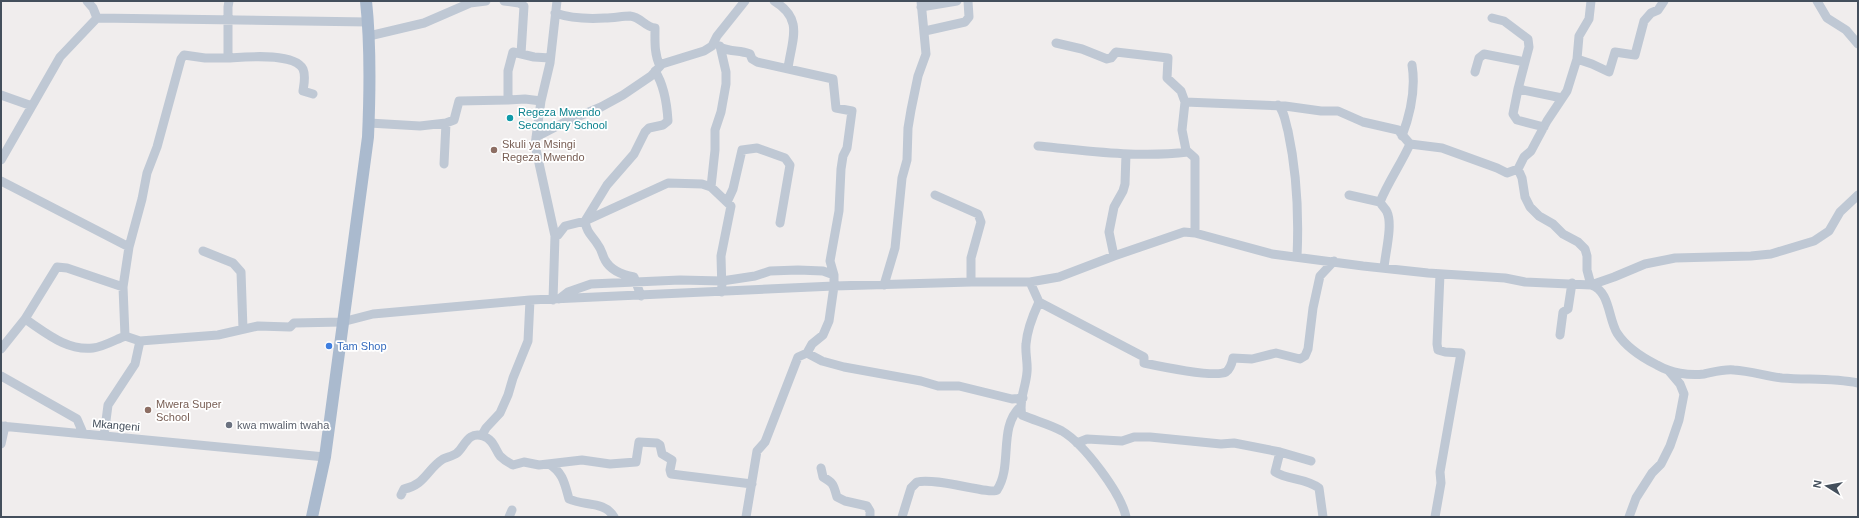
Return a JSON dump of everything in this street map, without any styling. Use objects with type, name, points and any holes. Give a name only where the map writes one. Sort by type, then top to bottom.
[{"type":"main road","points":[[312,517],[325,457],[342,322],[360,201],[369,123],[369,36],[366,1]]},
{"type":"street","points":[[87,1],[93,8],[97,18]]},
{"type":"street","points":[[228,58],[229,1]]},
{"type":"street","points":[[369,36],[424,23],[470,3],[486,1]]},
{"type":"street","points":[[504,1],[519,3],[524,6],[521,54]]},
{"type":"street","points":[[556,299],[554,236],[545,186],[537,155],[536,138],[541,101],[550,63],[557,1]]},
{"type":"street","points":[[536,138],[565,122],[601,107],[622,95],[668,61],[704,51],[712,46],[716,41],[717,36],[745,1]]},
{"type":"street","points":[[774,1],[786,8],[794,23],[788,68]]},
{"type":"street","points":[[884,285],[895,248],[902,178],[907,160],[908,128],[918,76],[926,54],[925,31],[921,4],[956,1]]},
{"type":"street","points":[[925,31],[965,22],[969,17],[968,1]]},
{"type":"street","points":[[1185,102],[1309,108],[1321,111],[1338,112],[1363,122],[1398,130],[1410,144],[1442,148],[1507,173],[1518,169],[1524,157],[1531,151],[1544,127],[1567,91],[1577,59],[1579,36],[1589,19],[1590,1]]},
{"type":"street","points":[[1577,59],[1609,72],[1615,52],[1635,55],[1644,20],[1651,13],[1658,10],[1664,1]]},
{"type":"street","points":[[1817,1],[1828,18],[1846,30],[1858,44]]},
{"type":"street","points":[[556,13],[588,18],[632,16],[639,19],[646,26],[655,28],[655,51],[667,104],[668,121],[664,125],[649,128],[645,132],[634,154],[607,185],[584,221],[588,234],[595,240],[601,249],[605,260],[611,267],[621,274],[634,277],[641,296]]},
{"type":"street","points":[[1,160],[4,148],[32,106],[60,58],[97,18],[368,22]]},
{"type":"street","points":[[1492,18],[1504,21],[1528,39],[1529,47],[1513,114],[1516,120],[1544,127]]},
{"type":"street","points":[[716,41],[722,48],[732,52],[743,51],[750,54],[752,59],[757,62],[833,79],[836,108],[852,111],[847,148],[841,169],[839,211],[830,261],[834,275],[834,286],[829,321],[823,335],[812,344],[807,353],[798,357],[787,387],[776,410],[765,442],[757,451],[746,517]]},
{"type":"street","points":[[1056,43],[1082,49],[1107,59],[1111,58],[1116,52],[1168,58],[1167,78],[1181,91],[1185,102],[1182,130],[1188,152],[1195,158],[1195,233]]},
{"type":"street","points":[[711,187],[715,150],[715,130],[721,112],[726,84],[726,72],[722,48]]},
{"type":"street","points":[[508,100],[508,71],[513,52],[534,57],[550,58]]},
{"type":"street","points":[[1475,72],[1479,58],[1484,54],[1525,62]]},
{"type":"street","points":[[125,336],[123,287],[129,247],[142,199],[147,173],[158,147],[181,59],[184,55],[205,58],[250,56],[289,59],[296,62],[302,69],[305,78],[303,91],[313,94]]},
{"type":"street","points":[[1402,136],[1408,119],[1412,99],[1414,79],[1412,65]]},
{"type":"street","points":[[1518,89],[1562,98]]},
{"type":"street","points":[[1,95],[32,106]]},
{"type":"street","points":[[369,123],[420,126],[446,123],[454,120],[459,101],[524,99],[541,101]]},
{"type":"street","points":[[1278,106],[1284,115],[1295,169],[1298,222],[1297,257]]},
{"type":"street","points":[[444,164],[446,123]]},
{"type":"street","points":[[1380,202],[1410,144]]},
{"type":"street","points":[[1038,146],[1126,154],[1166,154],[1188,152]]},
{"type":"street","points":[[727,202],[733,189],[742,150],[757,148],[785,158],[790,165],[780,223]]},
{"type":"street","points":[[1114,256],[1109,232],[1114,207],[1123,191],[1126,154]]},
{"type":"street","points":[[1518,169],[1530,207],[1585,249],[1587,256],[1587,270],[1591,285]]},
{"type":"street","points":[[1,181],[129,247]]},
{"type":"street","points":[[554,236],[557,236],[566,226],[584,221],[668,183],[702,184],[711,187],[731,206],[721,256],[722,292]]},
{"type":"street","points":[[935,195],[969,208],[978,214],[981,222],[971,258],[971,282]]},
{"type":"street","points":[[1349,195],[1380,202],[1387,212],[1388,236],[1384,268]]},
{"type":"street","points":[[1591,285],[1614,278],[1645,264],[1675,258],[1771,254],[1814,241],[1829,230],[1840,212],[1858,195]]},
{"type":"street","points":[[25,318],[60,342],[81,349],[94,348],[125,336],[140,341],[218,335],[258,326],[290,327],[294,323],[342,322],[373,314],[530,300],[834,286],[971,282],[1030,282],[1059,277],[1184,232],[1195,233],[1272,254],[1440,274],[1504,278],[1525,282],[1591,285],[1598,287],[1607,301],[1611,321],[1618,334],[1630,348],[1668,370],[1685,374],[1702,374],[1735,370],[1766,376],[1836,379],[1858,383]]},
{"type":"street","points":[[203,251],[233,263],[241,272],[240,293],[243,310],[243,329]]},
{"type":"street","points":[[1030,282],[1039,302],[1144,356],[1144,363],[1176,370],[1218,374],[1226,372],[1233,358],[1252,359],[1276,353],[1300,358],[1304,356],[1308,349],[1313,308],[1320,276],[1334,261]]},
{"type":"street","points":[[1,349],[25,318],[57,267],[67,268],[123,287]]},
{"type":"street","points":[[556,299],[568,292],[591,284],[680,280],[722,281],[755,276],[770,271],[791,270],[823,271],[834,275]]},
{"type":"street","points":[[1436,517],[1440,472],[1461,353],[1444,352],[1438,350],[1440,274]]},
{"type":"street","points":[[1560,335],[1563,312],[1568,309],[1572,283]]},
{"type":"street","points":[[482,435],[486,428],[500,413],[528,340],[530,300]]},
{"type":"street","points":[[1039,302],[1032,319],[1026,344],[1027,373],[1021,402],[1022,415],[1033,420],[1046,423],[1064,432],[1077,443],[1105,475],[1124,509],[1126,517]]},
{"type":"street","points":[[104,436],[108,405],[135,364],[140,341]]},
{"type":"street","points":[[807,353],[822,361],[844,367],[921,381],[938,386],[959,386],[1012,398],[1021,402]]},
{"type":"street","points":[[1629,517],[1636,498],[1652,473],[1660,464],[1670,446],[1679,420],[1684,394],[1675,377],[1668,370]]},
{"type":"street","points":[[1,376],[77,419],[83,433]]},
{"type":"street","points":[[902,517],[911,488],[917,482],[934,481],[959,484],[991,492],[997,490],[1004,468],[1009,428],[1014,412],[1021,402]]},
{"type":"street","points":[[1,444],[3,426]]},
{"type":"street","name":"Mkangeni","points":[[3,426],[325,457]]},
{"type":"street","points":[[401,495],[404,489],[420,484],[442,460],[456,454],[467,439],[482,435],[492,442],[500,456],[513,465],[524,462],[539,465],[582,460],[610,464],[636,462],[639,442],[644,441],[658,443],[660,445],[662,454],[672,460],[670,470],[671,474],[752,484]]},
{"type":"street","points":[[1077,443],[1088,439],[1122,440],[1134,436],[1221,444],[1234,443],[1280,452],[1311,461]]},
{"type":"street","points":[[1280,452],[1274,472],[1282,476],[1314,484],[1319,488],[1323,517]]},
{"type":"street","points":[[549,464],[554,467],[566,484],[569,499],[576,502],[600,505],[609,510],[614,517]]},
{"type":"street","points":[[821,468],[822,477],[832,483],[835,487],[837,497],[845,501],[867,506],[870,511],[870,517]]},
{"type":"place","name":"Regeza Mwendo Secondary School","points":[[510,118]]},
{"type":"place","name":"Skuli ya Msingi Regeza Mwendo","points":[[494,150]]},
{"type":"place","name":"Tam Shop","points":[[329,346]]},
{"type":"place","name":"Mwera Super School","points":[[148,410]]},
{"type":"place","name":"kwa mwalim twaha","points":[[229,425]]}]
